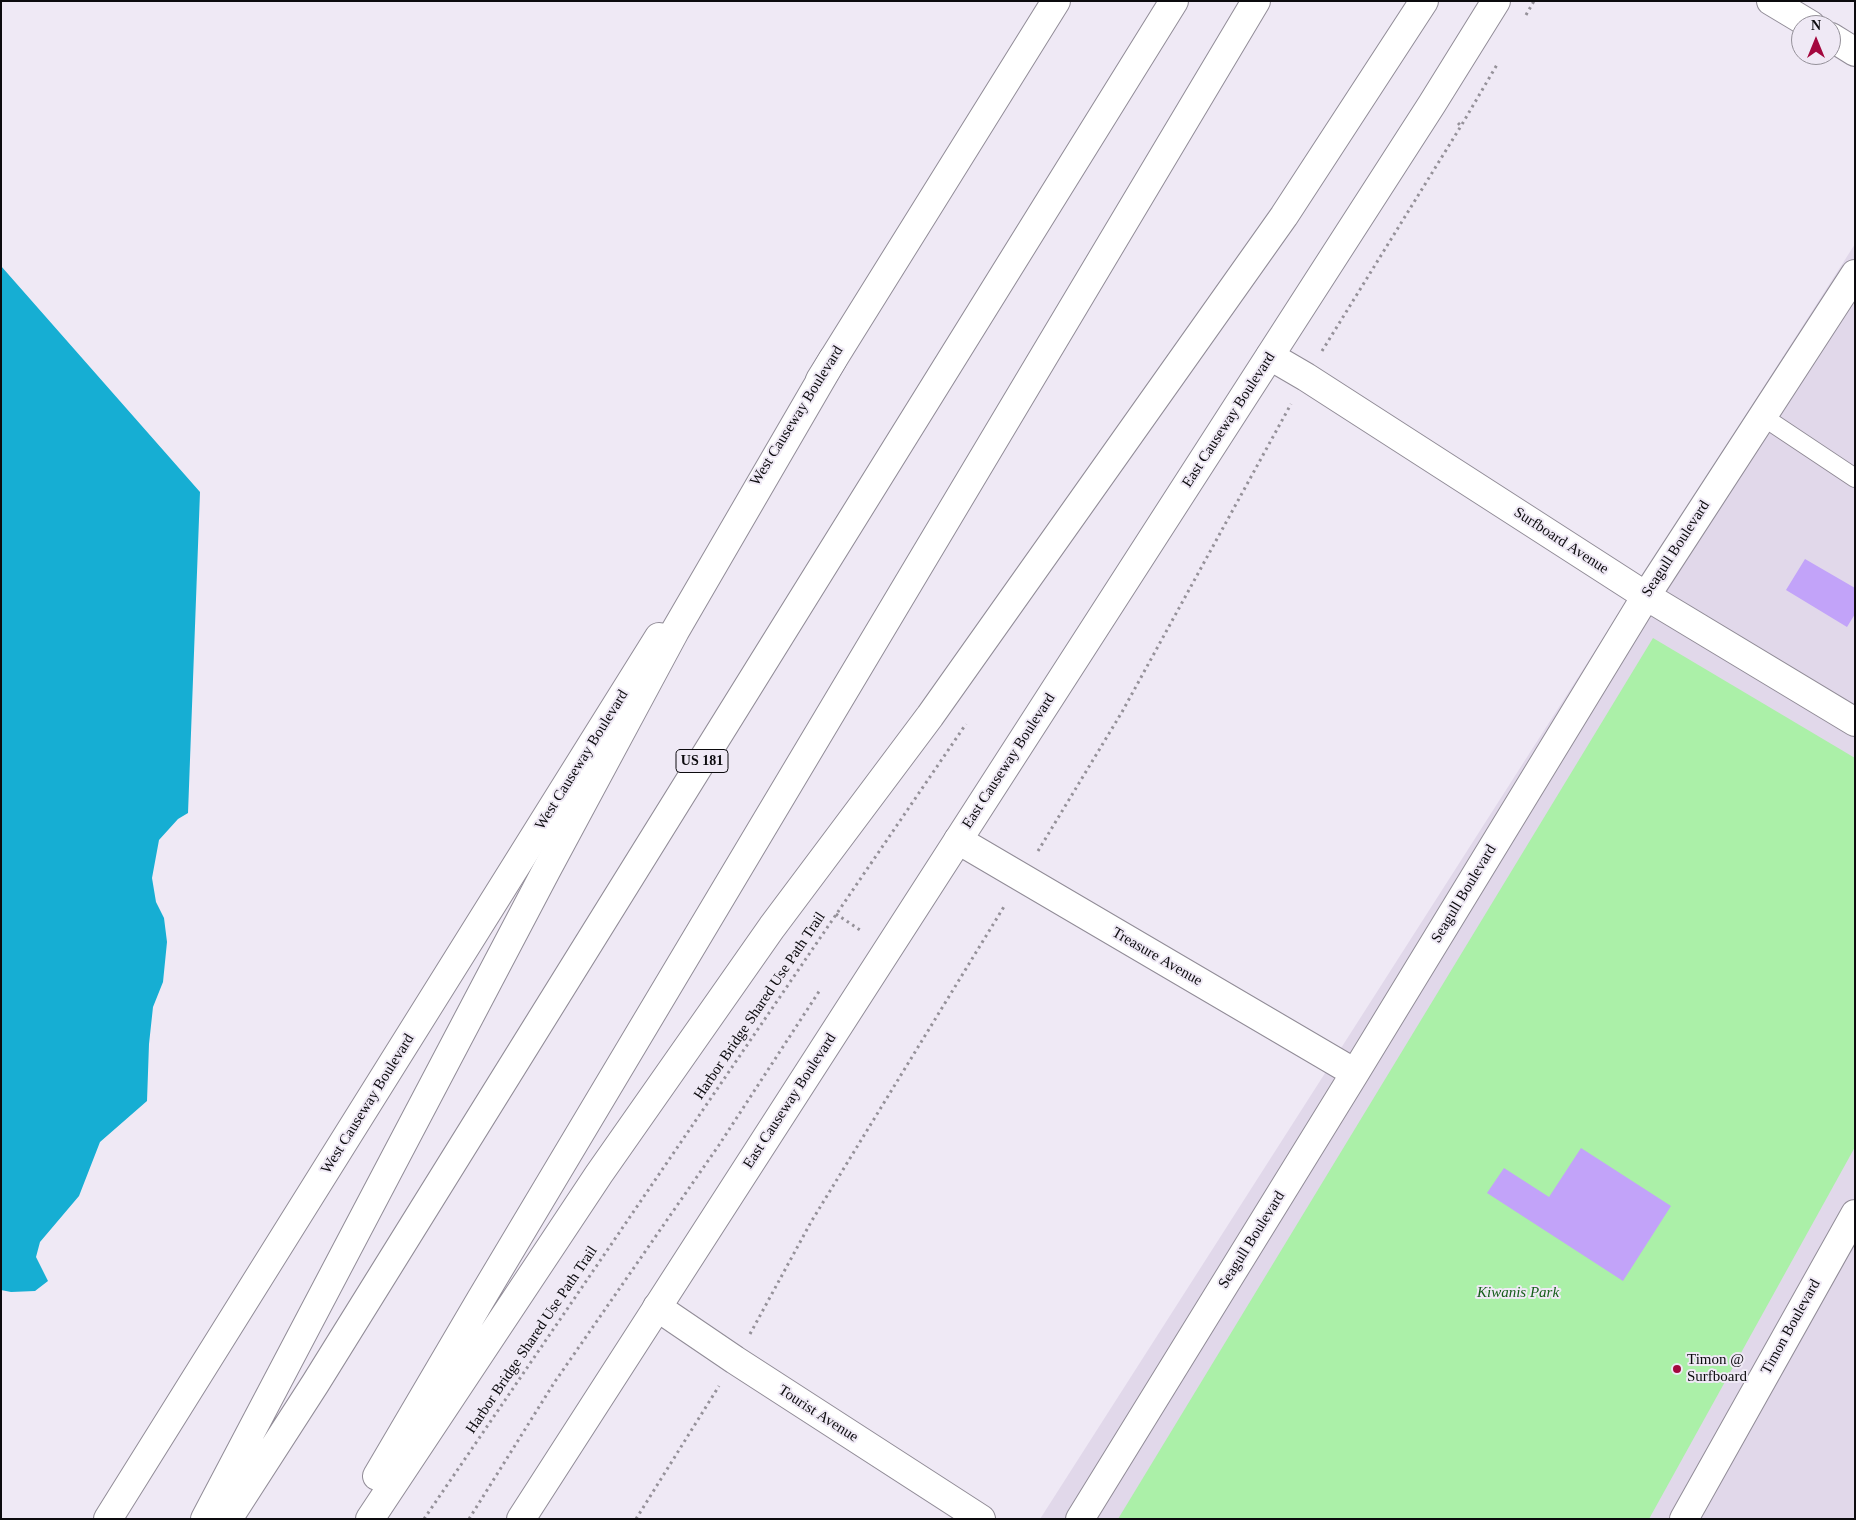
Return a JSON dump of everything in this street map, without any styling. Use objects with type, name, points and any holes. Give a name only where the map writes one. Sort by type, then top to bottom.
[{"type":"main road","name":"West Causeway Boulevard","points":[[108,1519],[1056,1]]},
{"type":"main road","name":"US 181","points":[[228,1519],[315,1384],[1174,1]]},
{"type":"main road","points":[[353,1519],[481,1299],[1256,1]]},
{"type":"main road","points":[[370,1519],[599,1174],[772,927],[930,716],[1284,216],[1424,1]]},
{"type":"main road","name":"East Causeway Boulevard","points":[[521,1519],[1432,104],[1496,1]]},
{"type":"main road","points":[[1771,1],[1794,15]]},
{"type":"main road","points":[[1841,43],[1855,52]]},
{"type":"main road","name":"Seagull Boulevard","points":[[1080,1519],[1646,596],[1855,274]]},
{"type":"main road","name":"Surfboard Avenue","points":[[1270,356],[1306,377],[1646,596],[1855,722]]},
{"type":"main road","points":[[206,1519],[546,871],[675,631],[833,358]]},
{"type":"main road","name":"Treasure Avenue","points":[[958,840],[1355,1073]]},
{"type":"main road","name":"Timon Boulevard","points":[[1684,1519],[1855,1214]]},
{"type":"main road","name":"Tourist Avenue","points":[[657,1307],[735,1360],[981,1519]]},
{"type":"lane","points":[[1762,416],[1855,478]]},
{"type":"path","points":[[636,1519],[735,1360],[811,1222],[1122,712],[1306,377],[1461,126]]},
{"type":"path","name":"Harbor Bridge Shared Use Path Trail","points":[[424,1519],[836,914],[860,930],[854,938]]},
{"type":"path","points":[[469,1519],[554,1383],[719,1145],[822,988]]},
{"type":"shaded area","name":"Kiwanis Park","points":[[1855,244],[1855,1519],[1040,1519]]},
{"type":"green space","name":"Kiwanis Park","points":[[1653,638],[1855,758],[1855,1147],[1649,1519],[1118,1519]]},
{"type":"water","points":[[1,266],[200,492],[188,813],[178,819],[159,840],[152,878],[156,902],[164,918],[167,942],[163,982],[153,1007],[149,1044],[147,1101],[100,1142],[79,1196],[40,1242],[36,1257],[48,1281],[35,1291],[11,1292],[1,1290]]},
{"type":"building","points":[[1805,559],[1855,588],[1855,614],[1847,627],[1786,590]]},
{"type":"building","points":[[1581,1148],[1671,1206],[1623,1281],[1487,1193],[1504,1168],[1549,1197]]},
{"type":"place","name":"Timon @ Surfboard","points":[[1677,1369]]}]
